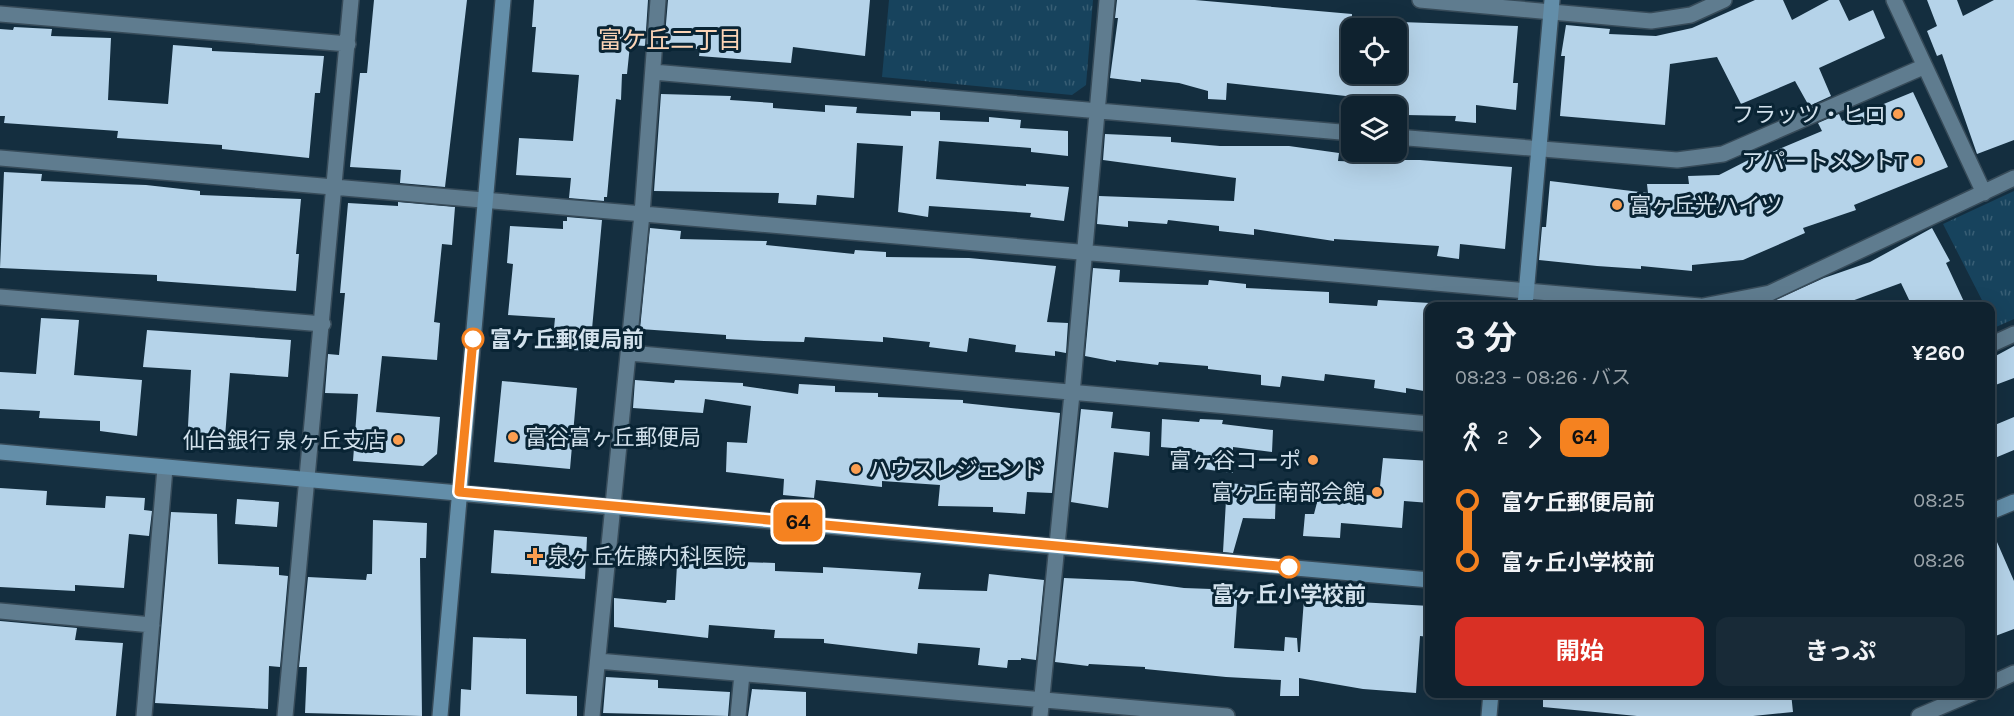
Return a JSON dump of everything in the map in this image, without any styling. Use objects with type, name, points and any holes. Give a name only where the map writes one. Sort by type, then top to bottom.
[{"type":"street","points":[[285,716],[336,187],[351,0]]},
{"type":"street","points":[[440,716],[503,0]]},
{"type":"street","points":[[592,716],[642,214],[658,0]]},
{"type":"street","points":[[1040,716],[1099,112],[1107,0]]},
{"type":"street","points":[[1420,0],[1551,6],[1651,21],[1691,15],[1724,0]]},
{"type":"street","points":[[1894,0],[1923,67],[1984,193]]},
{"type":"street","points":[[1526,299],[1551,6]]},
{"type":"street","points":[[0,14],[348,44]]},
{"type":"street","points":[[1407,138],[1677,160],[1724,154],[1923,67]]},
{"type":"street","points":[[653,72],[1341,133]]},
{"type":"street","points":[[0,158],[1084,251],[1526,299],[1601,302]]},
{"type":"street","points":[[1749,302],[1773,300],[2014,178]]},
{"type":"street","points":[[0,297],[323,324]]},
{"type":"street","points":[[1995,343],[2014,334]]},
{"type":"street","points":[[629,353],[1425,424]]},
{"type":"street","points":[[0,452],[1425,580]]},
{"type":"street","points":[[144,716],[165,468]]},
{"type":"street","points":[[1995,510],[2014,502]]},
{"type":"street","points":[[0,611],[152,625]]},
{"type":"street","points":[[598,661],[1227,716]]},
{"type":"street","points":[[1995,682],[2014,673]]},
{"type":"street","points":[[738,716],[742,674]]},
{"type":"street","points":[[1490,716],[1491,698]]},
{"type":"street","points":[[1919,716],[1950,698]]},
{"type":"green space","points":[[889,0],[1093,0],[1086,85],[1072,95],[882,77]]},
{"type":"green space","points":[[2014,191],[2014,319],[1996,327],[1995,302],[1983,302],[1943,224]]},
{"type":"building","points":[[374,0],[467,0],[445,187],[400,183],[401,170],[350,167],[360,73],[367,73]]},
{"type":"building","points":[[534,0],[648,0],[645,46],[630,45],[627,74],[622,74],[621,100],[616,99],[607,197],[604,197],[604,201],[569,198],[571,178],[516,175],[519,138],[573,141],[579,75],[532,72],[536,27],[532,27]]},
{"type":"building","points":[[668,0],[870,0],[865,56],[793,47],[791,63],[699,56],[700,49],[664,47]]},
{"type":"building","points":[[1117,0],[1195,0],[1352,14],[1352,18],[1341,18],[1341,84],[1407,84],[1407,22],[1518,26],[1513,83],[1518,83],[1516,110],[1476,105],[1476,123],[1455,121],[1456,116],[1407,115],[1407,96],[1346,96],[1227,83],[1226,100],[1208,99],[1208,91],[1179,83],[1110,78],[1118,18],[1115,18]]},
{"type":"building","points":[[1755,0],[1783,0],[1792,20],[1829,0],[1839,0],[1849,21],[1873,10],[1885,38],[1819,68],[1831,96],[1809,106],[1795,81],[1741,104],[1717,57],[1670,64],[1665,125],[1560,116],[1565,56],[1561,56],[1566,25],[1610,29],[1609,34],[1656,36],[1692,28]]},
{"type":"building","points":[[1927,0],[1957,0],[1963,16],[1994,0],[2014,0],[2014,140],[1977,154],[1942,54],[1937,56],[1927,31],[1937,26]]},
{"type":"building","points":[[14,27],[52,29],[51,36],[111,38],[108,100],[168,104],[173,45],[212,48],[212,51],[324,56],[320,93],[315,93],[309,158],[222,149],[222,145],[117,138],[118,131],[4,123],[5,116],[0,116],[0,29],[13,30]]},
{"type":"building","points":[[1913,92],[1948,167],[1854,205],[1856,210],[1803,228],[1805,233],[1743,260],[1692,265],[1692,271],[1641,266],[1641,269],[1597,266],[1539,260],[1542,227],[1546,227],[1550,181],[1648,193],[1647,184],[1689,184],[1688,176],[1719,175],[1768,150],[1770,153],[1822,131],[1818,123],[1839,114],[1842,121]]},
{"type":"building","points":[[661,94],[731,96],[730,100],[773,103],[773,108],[825,112],[825,105],[857,107],[856,113],[911,116],[911,111],[940,112],[940,120],[989,122],[989,117],[1021,120],[1020,128],[1068,131],[1068,156],[1031,152],[1031,148],[939,141],[936,179],[1069,187],[1064,221],[1030,217],[1031,213],[929,206],[928,217],[898,212],[903,146],[857,143],[854,198],[817,195],[816,205],[778,203],[779,193],[654,191]]},
{"type":"building","points":[[1105,134],[1171,137],[1171,142],[1220,146],[1289,146],[1339,153],[1338,161],[1341,162],[1386,163],[1420,160],[1512,167],[1505,249],[1460,244],[1459,259],[1437,256],[1439,246],[1334,239],[1334,241],[1254,229],[1254,235],[1219,231],[1219,226],[1168,220],[1167,224],[1128,221],[1128,227],[1097,224],[1099,196],[1234,201],[1236,178],[1103,160]]},
{"type":"building","points":[[4,172],[42,174],[41,181],[146,185],[200,191],[200,195],[301,199],[296,254],[299,254],[296,291],[157,281],[157,275],[0,268]]},
{"type":"building","points":[[398,202],[455,207],[452,245],[442,244],[434,322],[440,323],[437,360],[382,356],[376,412],[440,417],[437,454],[423,466],[353,461],[358,394],[325,393],[328,354],[339,355],[345,293],[340,293],[348,203],[398,206]]},
{"type":"building","points":[[567,217],[602,220],[590,351],[552,349],[555,318],[508,315],[513,264],[507,263],[510,226],[563,229],[563,221],[567,221]]},
{"type":"building","points":[[650,228],[681,231],[680,239],[767,241],[766,245],[854,254],[855,250],[886,252],[886,257],[969,258],[1056,266],[1047,322],[1068,323],[1066,353],[1055,351],[1055,356],[1015,352],[1016,345],[969,338],[967,352],[929,347],[930,342],[883,337],[883,342],[805,337],[804,342],[764,341],[726,339],[726,335],[640,329]]},
{"type":"building","points":[[1932,228],[1950,261],[1946,263],[1964,302],[1910,302],[1901,283],[1849,302],[1771,302],[1824,278],[1870,262]]},
{"type":"building","points":[[1093,268],[1120,270],[1119,282],[1208,285],[1209,280],[1246,284],[1246,288],[1329,292],[1329,303],[1377,306],[1378,300],[1425,303],[1425,391],[1406,388],[1406,393],[1374,388],[1375,380],[1325,374],[1324,381],[1282,376],[1280,387],[1261,385],[1261,375],[1208,369],[1208,366],[1159,362],[1158,365],[1116,360],[1116,362],[1085,356]]},
{"type":"building","points":[[41,318],[79,320],[74,375],[142,380],[137,436],[100,431],[100,421],[39,418],[40,411],[0,409],[0,372],[36,374]]},
{"type":"building","points":[[147,330],[291,340],[288,377],[230,373],[224,450],[187,445],[191,370],[143,367]]},
{"type":"building","points":[[2014,346],[2014,378],[1995,385],[1995,356]]},
{"type":"building","points":[[635,380],[674,383],[675,380],[743,383],[743,386],[798,394],[799,384],[835,386],[835,392],[878,393],[878,397],[963,400],[963,403],[1060,413],[1052,493],[1027,492],[1025,514],[993,512],[993,507],[938,506],[940,485],[882,481],[882,487],[816,480],[814,498],[783,495],[784,479],[726,472],[727,442],[747,443],[751,406],[705,399],[703,413],[633,408]]},
{"type":"building","points":[[502,381],[577,388],[570,469],[494,462]]},
{"type":"building","points":[[1081,409],[1113,412],[1111,428],[1150,432],[1149,456],[1114,452],[1108,508],[1071,502]]},
{"type":"building","points":[[2014,417],[2014,450],[1995,458],[1995,425]]},
{"type":"building","points":[[1162,419],[1199,422],[1200,419],[1223,420],[1222,424],[1273,430],[1272,452],[1233,447],[1233,473],[1196,468],[1196,450],[1161,447]]},
{"type":"building","points":[[1383,458],[1425,461],[1425,503],[1404,501],[1402,528],[1341,523],[1340,538],[1303,536],[1305,514],[1314,514],[1320,491],[1379,496]]},
{"type":"building","points":[[1227,483],[1276,487],[1275,519],[1243,518],[1233,553],[1223,552]]},
{"type":"building","points":[[0,488],[47,491],[46,505],[105,508],[106,496],[145,498],[144,510],[152,511],[149,536],[129,534],[124,588],[75,585],[75,591],[0,587]]},
{"type":"building","points":[[237,499],[279,502],[277,527],[235,524]]},
{"type":"building","points":[[171,512],[217,514],[218,564],[279,567],[279,575],[288,576],[280,667],[269,666],[268,709],[155,703]]},
{"type":"building","points":[[373,520],[427,523],[426,558],[420,558],[422,716],[305,713],[307,667],[299,667],[308,577],[366,580],[367,574],[372,574]]},
{"type":"building","points":[[494,530],[587,537],[585,579],[491,573]]},
{"type":"building","points":[[1995,537],[2014,581],[2014,629],[1995,636]]},
{"type":"building","points":[[678,547],[715,549],[715,561],[775,563],[775,571],[823,573],[823,567],[921,573],[918,589],[987,591],[989,574],[1044,580],[1036,660],[1021,658],[1021,660],[1008,660],[1007,668],[978,665],[980,648],[918,643],[917,654],[824,643],[824,639],[774,638],[775,630],[709,625],[708,638],[614,627],[614,598],[666,603],[667,600],[675,600]]},
{"type":"building","points":[[1064,578],[1238,590],[1234,648],[1284,651],[1285,637],[1297,638],[1298,652],[1300,652],[1304,599],[1425,606],[1425,636],[1420,636],[1416,693],[1363,689],[1299,678],[1299,696],[1280,696],[1281,680],[1226,677],[1145,669],[1145,667],[1089,664],[1088,666],[1055,662]]},
{"type":"building","points":[[0,621],[77,628],[75,640],[123,643],[116,716],[0,716]]},
{"type":"building","points":[[473,637],[526,639],[526,694],[577,696],[577,716],[460,716],[461,689],[471,690]]},
{"type":"building","points":[[606,677],[658,680],[658,688],[730,692],[728,716],[603,713]]},
{"type":"building","points":[[752,689],[806,692],[806,716],[748,716]]},
{"type":"building","points":[[1543,698],[1792,698],[1793,712],[1753,716],[1637,716],[1543,707]]},
{"type":"bus line","name":"64","points":[[473,339],[459,492],[1289,567]]},
{"type":"place","name":"フラッツ・ヒロ","points":[[1898,114]]},
{"type":"place","name":"アパートメントT","points":[[1918,161]]},
{"type":"place","name":"富ヶ丘光ハイツ","points":[[1617,205]]},
{"type":"place","name":"富ケ丘郵便局前","points":[[473,339]]},
{"type":"place","name":"富谷富ヶ丘郵便局","points":[[513,437]]},
{"type":"place","name":"仙台銀行 泉ヶ丘支店","points":[[398,440]]},
{"type":"place","name":"富ヶ谷コーポ","points":[[1313,460]]},
{"type":"place","name":"ハウスレジェンド","points":[[856,469]]},
{"type":"place","name":"富ヶ丘南部会館","points":[[1377,492]]},
{"type":"place","name":"泉ヶ丘佐藤内科医院","points":[[535,556]]},
{"type":"place","name":"富ヶ丘小学校前","points":[[1289,567]]},
{"type":"district","name":"富ケ丘二丁目","points":[[670,40]]}]
